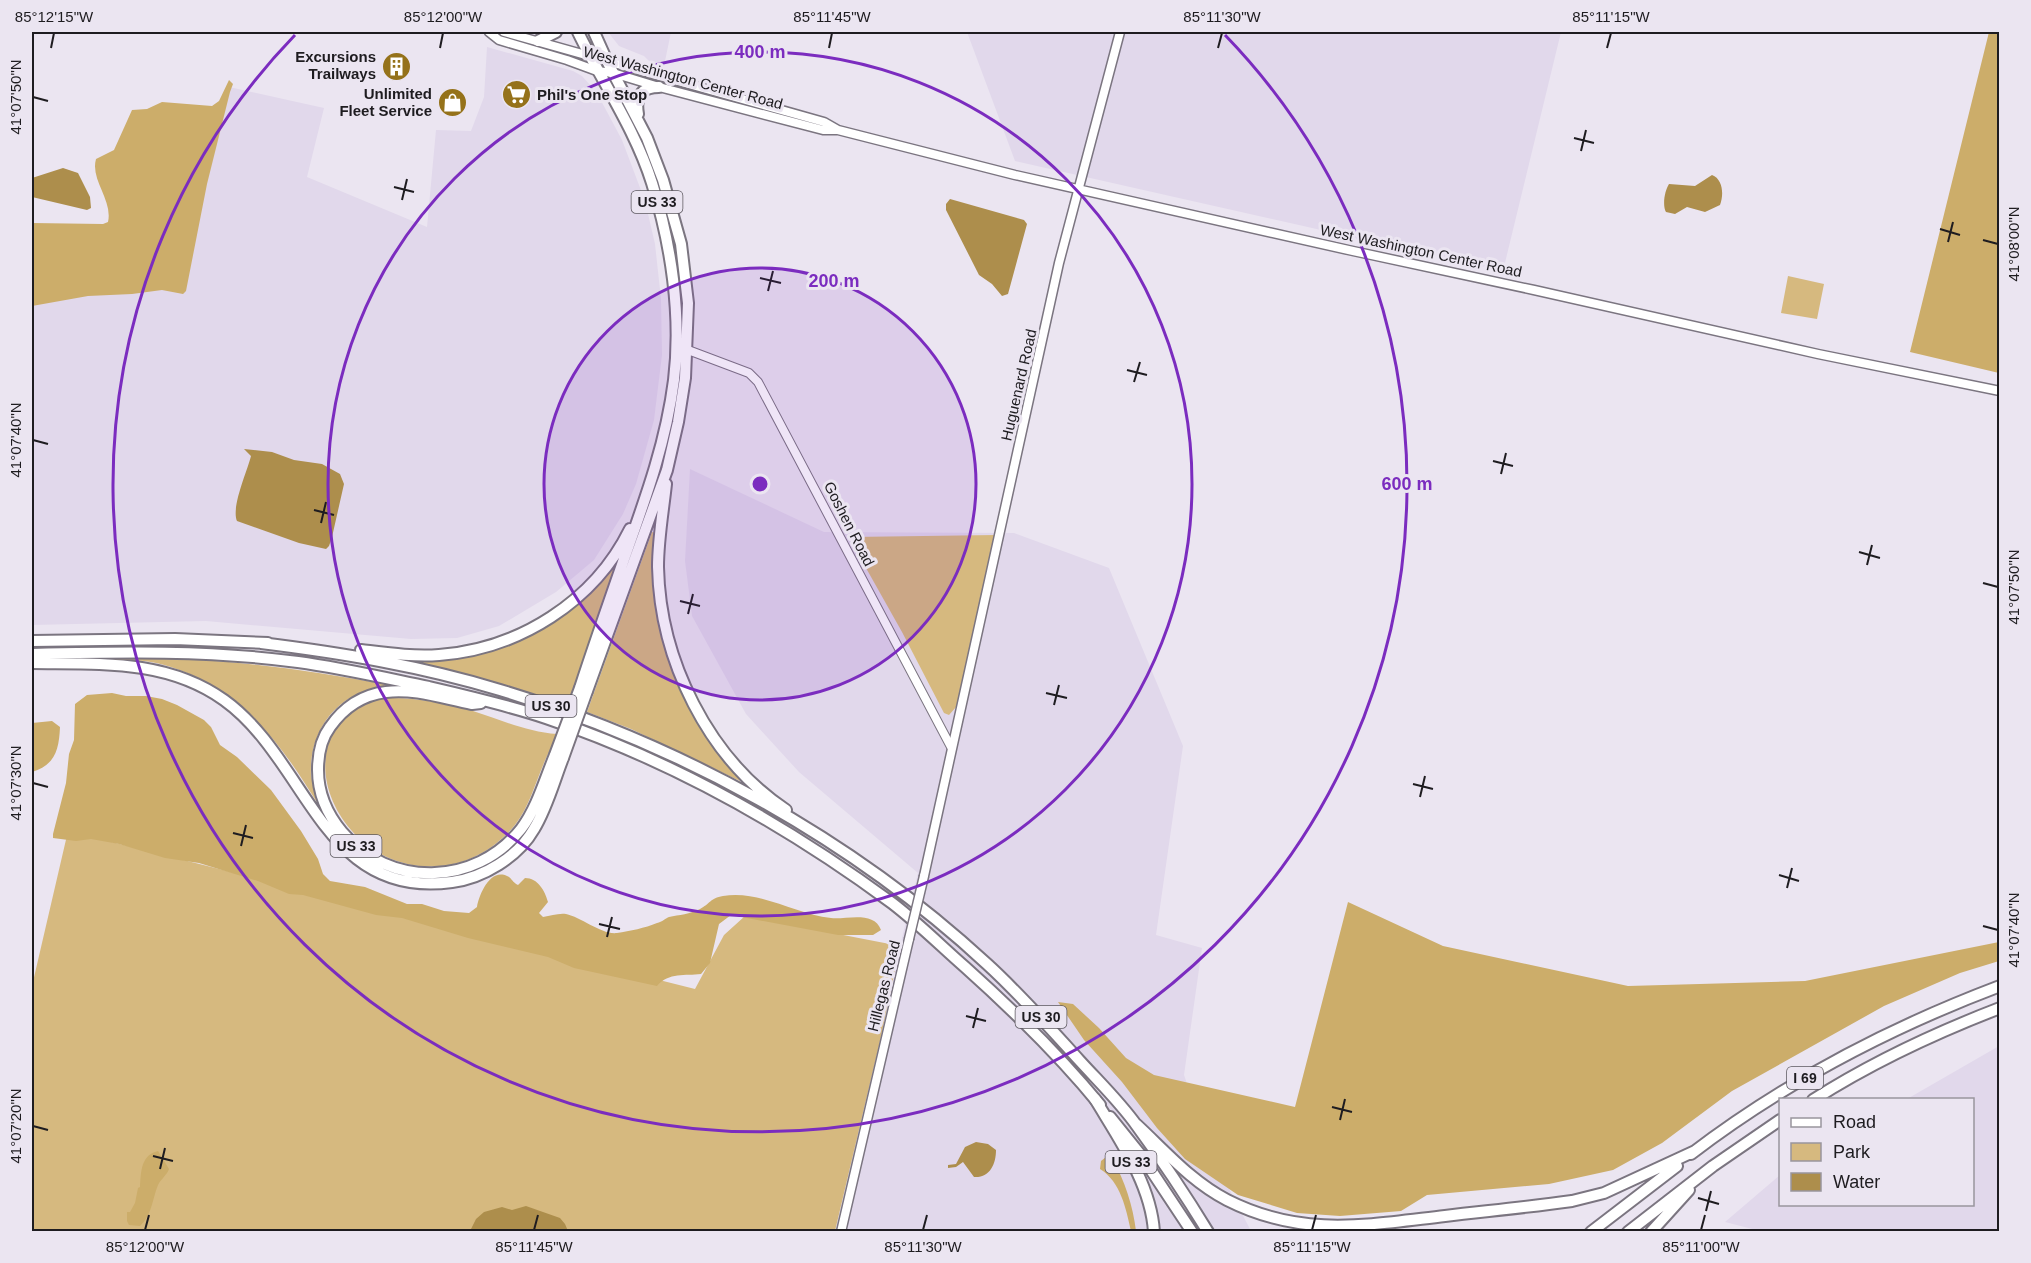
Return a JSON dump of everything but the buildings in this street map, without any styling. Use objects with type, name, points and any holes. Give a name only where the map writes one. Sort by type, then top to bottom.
[{"type":"highway","points":[[538,41],[556,32]]},
{"type":"highway","name":"US 33","points":[[496,702],[472,704],[399,691],[366,696],[345,710],[333,723],[323,741],[318,758],[318,778],[326,807],[336,824],[352,843],[390,867],[414,873],[444,873],[475,864],[499,850],[521,829],[559,756],[661,452],[674,378],[676,344],[668,245],[648,173],[624,120],[578,32]]},
{"type":"highway","name":"US 33","points":[[594,32],[606,61],[641,126],[663,180],[681,244],[688,303],[688,350],[678,422],[667,470],[658,553],[660,592],[668,637],[685,686],[713,737],[738,769],[765,795],[820,836]]},
{"type":"highway","points":[[641,126],[636,105],[638,97],[646,89],[659,87]]},
{"type":"highway","points":[[583,690],[667,470]]},
{"type":"highway","points":[[261,643],[313,645],[406,655],[438,655],[479,648],[514,637],[560,611],[594,582],[627,534],[649,491]]},
{"type":"highway","name":"US 30","points":[[32,641],[152,639],[261,643],[383,661],[457,678],[549,705],[687,763],[820,836],[849,854],[913,901],[985,962],[1052,1029],[1137,1125],[1186,1172],[1227,1200],[1271,1218],[1314,1226],[1359,1226],[1572,1201],[1604,1193],[1695,1151]]},
{"type":"highway","name":"US 30","points":[[32,654],[171,652],[275,660],[381,676],[496,702],[591,735],[675,771],[760,816],[810,846],[894,905],[967,969],[1036,1034],[1095,1099],[1143,1158],[1192,1232]]},
{"type":"highway","points":[[32,663],[120,665],[153,669],[208,690],[240,713],[259,731],[343,848],[375,871],[388,877],[410,882],[430,884],[455,882],[482,873],[503,861],[532,832],[539,819],[559,756]]},
{"type":"highway","name":"I 69","points":[[1591,1232],[1737,1120],[1781,1092],[1850,1052],[1942,1008],[2000,986]]},
{"type":"highway","name":"I 69","points":[[1817,1098],[1889,1057],[1950,1028],[2000,1008]]},
{"type":"highway","name":"US 33","points":[[1095,1099],[1125,1149],[1143,1187],[1154,1232]]},
{"type":"highway","points":[[1628,1232],[1713,1166],[1779,1121]]},
{"type":"highway","name":"US 33","points":[[1137,1125],[1208,1232]]},
{"type":"highway","points":[[1651,1232],[1713,1166]]},
{"type":"main road","name":"West Washington Center Road","points":[[489,32],[499,40],[597,71],[613,73],[823,130],[838,130],[1015,175],[1818,354],[2000,391]]},
{"type":"main road","name":"West Washington Center Road","points":[[504,32],[824,122],[838,130]]},
{"type":"main road","name":"Huguenard Road","points":[[951,747],[1059,263],[1120,32]]},
{"type":"main road","name":"Hillegas Road","points":[[841,1232],[924,876],[951,747]]},
{"type":"street","name":"Goshen Road","points":[[688,350],[749,373],[759,382],[951,747]]},
{"type":"shaded area","points":[[608,32],[671,32],[664,66],[651,63],[644,56],[619,46]]},
{"type":"shaded area","points":[[967,32],[1561,32],[1503,271],[1015,161]]},
{"type":"shaded area","points":[[1989,32],[2000,32],[1999,373],[1910,352]]},
{"type":"shaded area","points":[[487,47],[573,71],[582,76],[590,85],[598,95],[622,140],[645,201],[655,244],[661,299],[662,355],[654,420],[636,484],[623,514],[594,560],[556,592],[499,626],[457,638],[411,639],[206,621],[32,625],[32,298],[179,286],[229,87],[324,108],[307,177],[427,227],[436,130],[471,131],[484,97]]},
{"type":"shaded area","points":[[229,80],[233,84],[207,184],[186,291],[183,294],[162,290],[88,296],[32,306],[32,223],[103,224],[108,222],[107,206],[96,175],[96,159],[114,150],[132,110],[147,109],[162,102],[212,106],[219,101]]},
{"type":"shaded area","points":[[690,469],[824,532],[1014,533],[1109,568],[1183,746],[1156,935],[1202,948],[1184,1075],[1213,1158],[1251,1231],[835,1231],[918,873],[799,772],[746,714],[692,616],[685,561]]},
{"type":"shaded area","points":[[112,693],[162,699],[204,720],[211,727],[220,745],[237,757],[271,790],[301,831],[318,859],[323,874],[330,881],[365,887],[407,904],[422,904],[444,911],[469,913],[477,907],[486,884],[495,876],[507,876],[518,885],[525,878],[534,880],[547,898],[548,902],[539,913],[543,917],[566,914],[611,933],[648,926],[669,917],[696,911],[719,897],[737,895],[764,899],[817,916],[866,918],[877,924],[881,930],[873,935],[838,935],[731,915],[719,924],[710,963],[701,974],[667,978],[657,986],[574,968],[548,957],[468,938],[402,918],[376,915],[303,895],[289,894],[258,881],[199,863],[165,858],[119,844],[91,839],[76,841],[53,838],[66,783],[69,754],[74,740],[75,704],[87,695]]},
{"type":"shaded area","points":[[52,721],[60,727],[57,750],[51,761],[32,772],[32,723]]},
{"type":"shaded area","points":[[1348,902],[1443,946],[1628,986],[1805,981],[1999,942],[1999,961],[1960,973],[1884,1006],[1732,1091],[1662,1143],[1613,1170],[1549,1184],[1427,1195],[1401,1211],[1340,1216],[1297,1213],[1238,1195],[1185,1159],[1084,1040],[1058,1002],[1073,1004],[1126,1058],[1154,1075],[1295,1107]]},
{"type":"shaded area","points":[[1999,1046],[1999,1231],[1764,1232],[1725,1222],[1779,1176],[1779,1206],[1974,1206],[1974,1098],[1909,1098]]},
{"type":"shaded area","points":[[158,1151],[169,1169],[158,1185],[144,1222],[140,1226],[129,1225],[127,1212],[130,1212],[135,1203],[143,1164],[148,1156]]},
{"type":"shaded area","points":[[1106,1157],[1112,1159],[1125,1185],[1136,1231],[1131,1231],[1125,1205],[1118,1189],[1107,1174],[1100,1169],[1101,1161]]},
{"type":"green space","points":[[1788,276],[1824,284],[1817,319],[1781,313]]},
{"type":"green space","points":[[652,532],[656,533],[669,652],[742,777],[740,781],[631,729],[587,712]]},
{"type":"green space","points":[[996,535],[957,706],[949,715],[944,713],[851,537]]},
{"type":"green space","points":[[615,562],[617,565],[569,706],[485,680],[410,661],[527,635]]},
{"type":"green space","points":[[112,659],[182,659],[251,664],[355,679],[389,685],[389,687],[357,694],[332,713],[322,726],[312,757],[311,774],[319,806],[275,741],[258,722],[219,690],[196,677],[164,665]]},
{"type":"green space","points":[[386,698],[408,698],[441,703],[525,728],[557,734],[528,803],[515,825],[500,841],[462,862],[441,866],[402,863],[370,847],[346,823],[330,794],[325,764],[332,735],[352,712]]},
{"type":"green space","points":[[68,831],[695,989],[724,935],[745,916],[900,946],[835,1231],[32,1231],[32,986]]},
{"type":"water","points":[[63,168],[78,173],[90,197],[91,208],[87,210],[32,197],[32,178]]},
{"type":"water","points":[[1712,175],[1716,177],[1722,188],[1720,205],[1705,212],[1687,207],[1675,214],[1666,212],[1664,198],[1669,184],[1695,186]]},
{"type":"water","points":[[950,199],[1024,220],[1027,224],[1008,294],[1002,296],[992,284],[979,275],[946,210],[946,204]]},
{"type":"water","points":[[244,449],[272,452],[294,460],[322,464],[340,474],[344,484],[332,537],[326,549],[299,543],[237,521],[236,507],[251,456]]},
{"type":"water","points":[[976,1142],[988,1144],[996,1150],[995,1160],[988,1173],[974,1177],[963,1162],[956,1167],[948,1168],[948,1165],[956,1164],[965,1147]]},
{"type":"water","points":[[526,1206],[560,1218],[568,1231],[470,1231],[476,1219],[484,1212],[502,1207],[512,1210]]},
{"type":"place","name":"Excursions Trailways","points":[[397,66]]},
{"type":"place","name":"Phil's One Stop","points":[[516,95]]},
{"type":"place","name":"Unlimited Fleet Service","points":[[453,103]]}]
